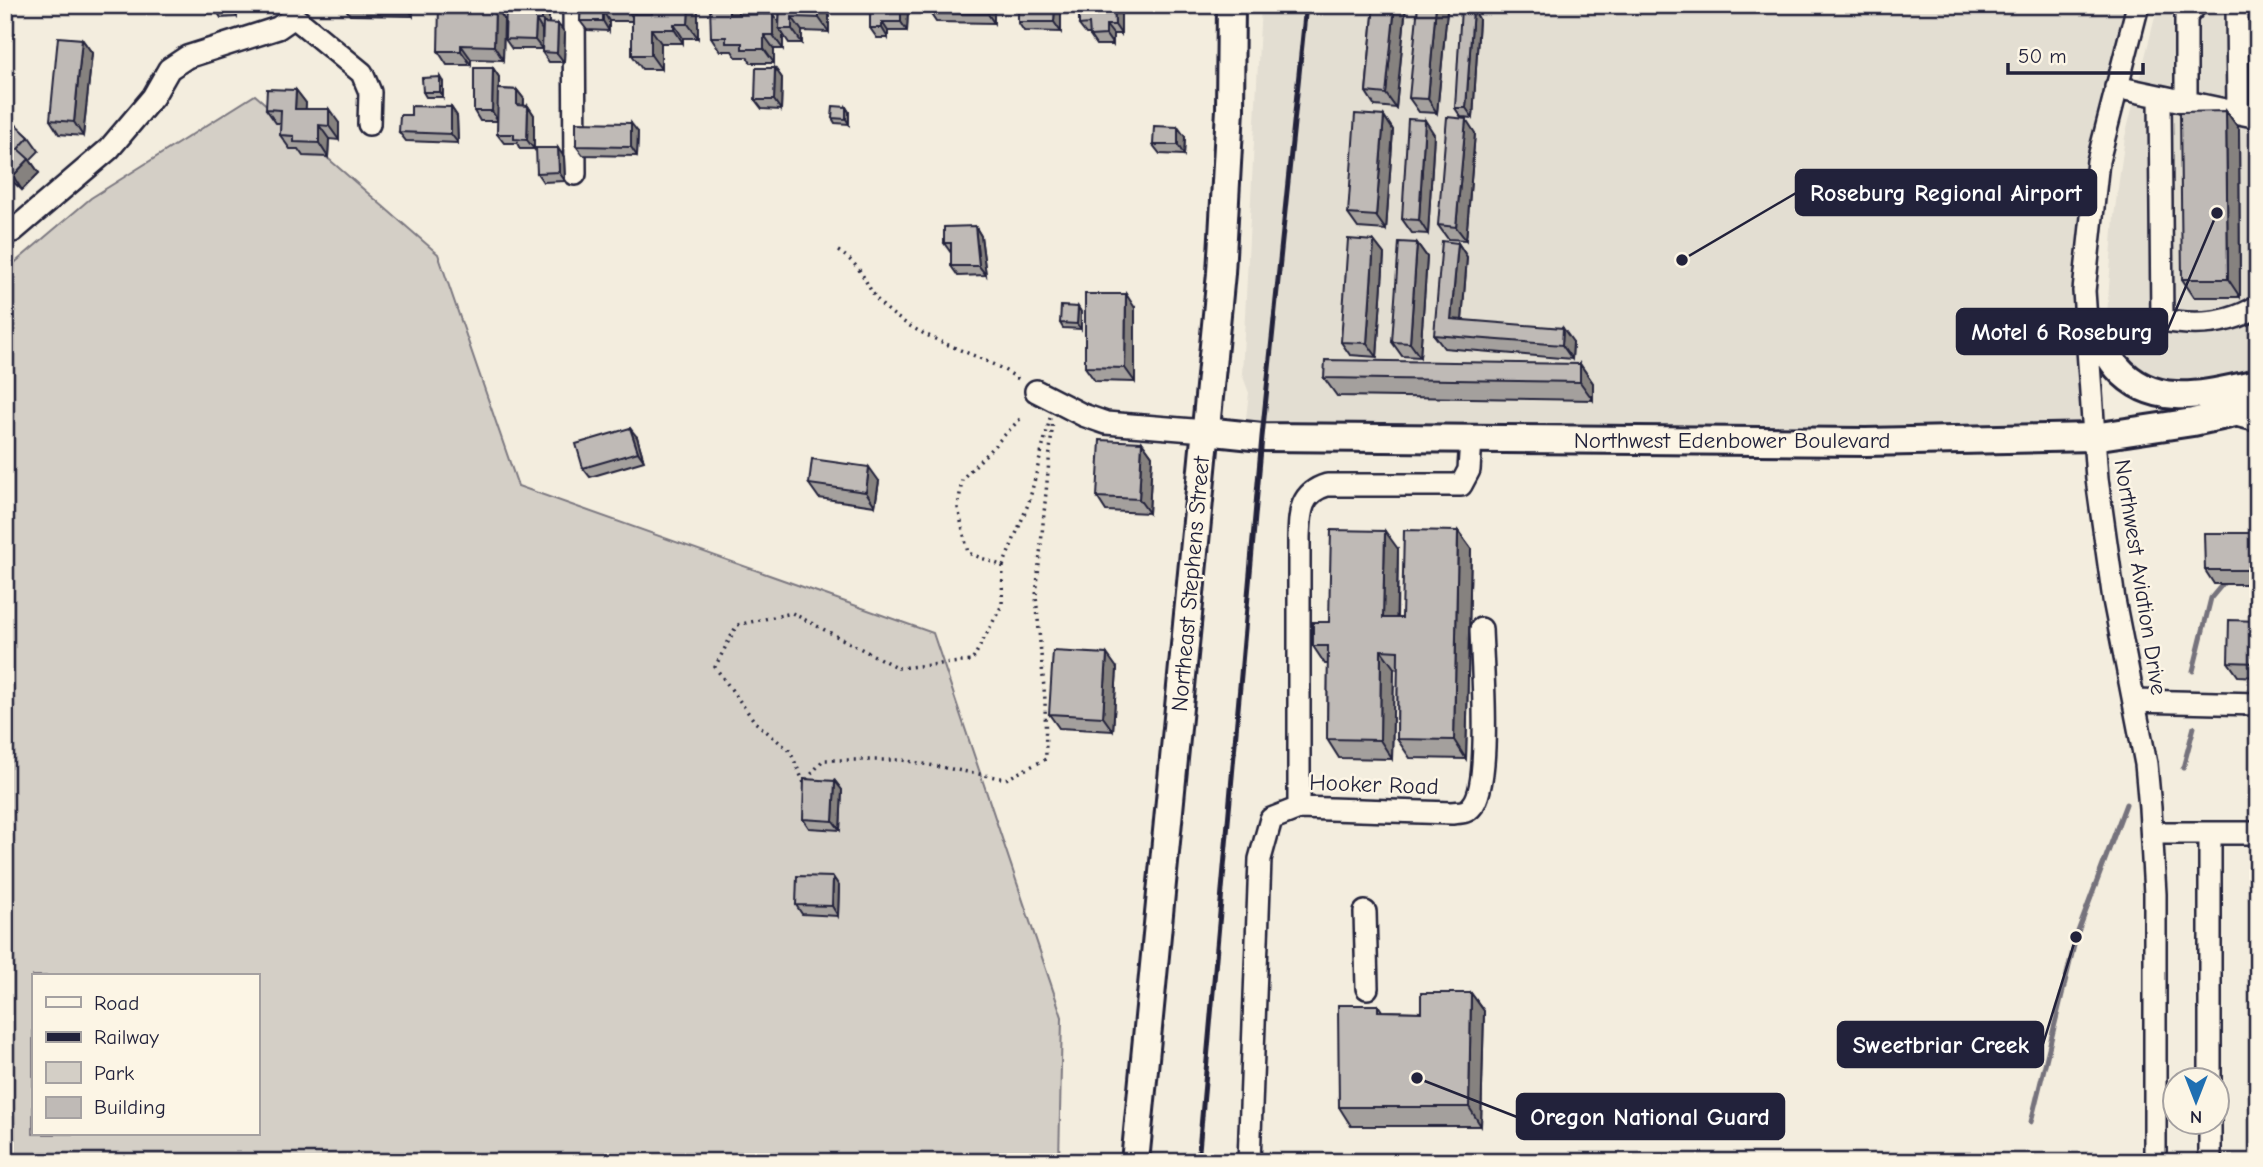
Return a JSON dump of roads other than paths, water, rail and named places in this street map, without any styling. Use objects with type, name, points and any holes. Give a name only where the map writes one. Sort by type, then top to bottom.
[{"type":"main road","name":"Northeast Stephens Street","points":[[1135,1162],[1221,273],[1230,108],[1231,5]]},
{"type":"main road","points":[[2085,317],[2117,366],[2144,388],[2163,396],[2187,396],[2258,383]]},
{"type":"main road","name":"Northwest Edenbower Boulevard","points":[[1205,431],[1262,438],[1866,442],[2093,437],[2252,412]]},
{"type":"street","points":[[574,5],[575,174]]},
{"type":"street","name":"Northwest Aviation Drive","points":[[2138,5],[2116,87],[2092,201],[2085,257],[2085,317],[2093,437],[2114,600],[2146,764],[2152,833],[2155,894],[2155,1162]]},
{"type":"street","points":[[2186,103],[2186,17],[2196,5]]},
{"type":"street","points":[[2116,87],[2248,115],[2237,5]]},
{"type":"street","points":[[13,231],[109,149],[147,106],[169,69],[187,58],[278,28],[295,11],[362,73],[370,92],[369,124]]},
{"type":"street","points":[[2160,98],[2162,320],[2185,324],[2208,323],[2242,317],[2258,306]]},
{"type":"street","points":[[1045,396],[1106,423],[1205,431]]},
{"type":"street","points":[[1299,808],[1299,537],[1302,503],[1315,489],[1327,485],[1461,485],[1469,470],[1471,439]]},
{"type":"street","name":"Hooker Road","points":[[1249,1162],[1260,859],[1271,819],[1285,811],[1299,808],[1452,813],[1465,812],[1474,806],[1483,776],[1482,629]]},
{"type":"street","points":[[2134,701],[2258,704]]},
{"type":"street","points":[[2152,833],[2258,833]]},
{"type":"street","points":[[2210,833],[2210,1066]]},
{"type":"street","points":[[1365,912],[1367,988]]},
{"type":"street","points":[[2210,1136],[2210,1162]]},
{"type":"waterway","points":[[2193,671],[2211,598],[2226,580]]},
{"type":"waterway","points":[[2183,768],[2194,727]]},
{"type":"waterway","points":[[2031,1122],[2076,937],[2126,804]]},
{"type":"railway","points":[[1198,1162],[1262,437],[1306,5]]},
{"type":"place","name":"Motel 6 Roseburg","points":[[2217,213]]},
{"type":"place","name":"Roseburg Regional Airport","points":[[1682,260]]},
{"type":"place","name":"Sweetbriar Creek","points":[[2076,937]]},
{"type":"place","name":"Oregon National Guard","points":[[1417,1078]]}]
